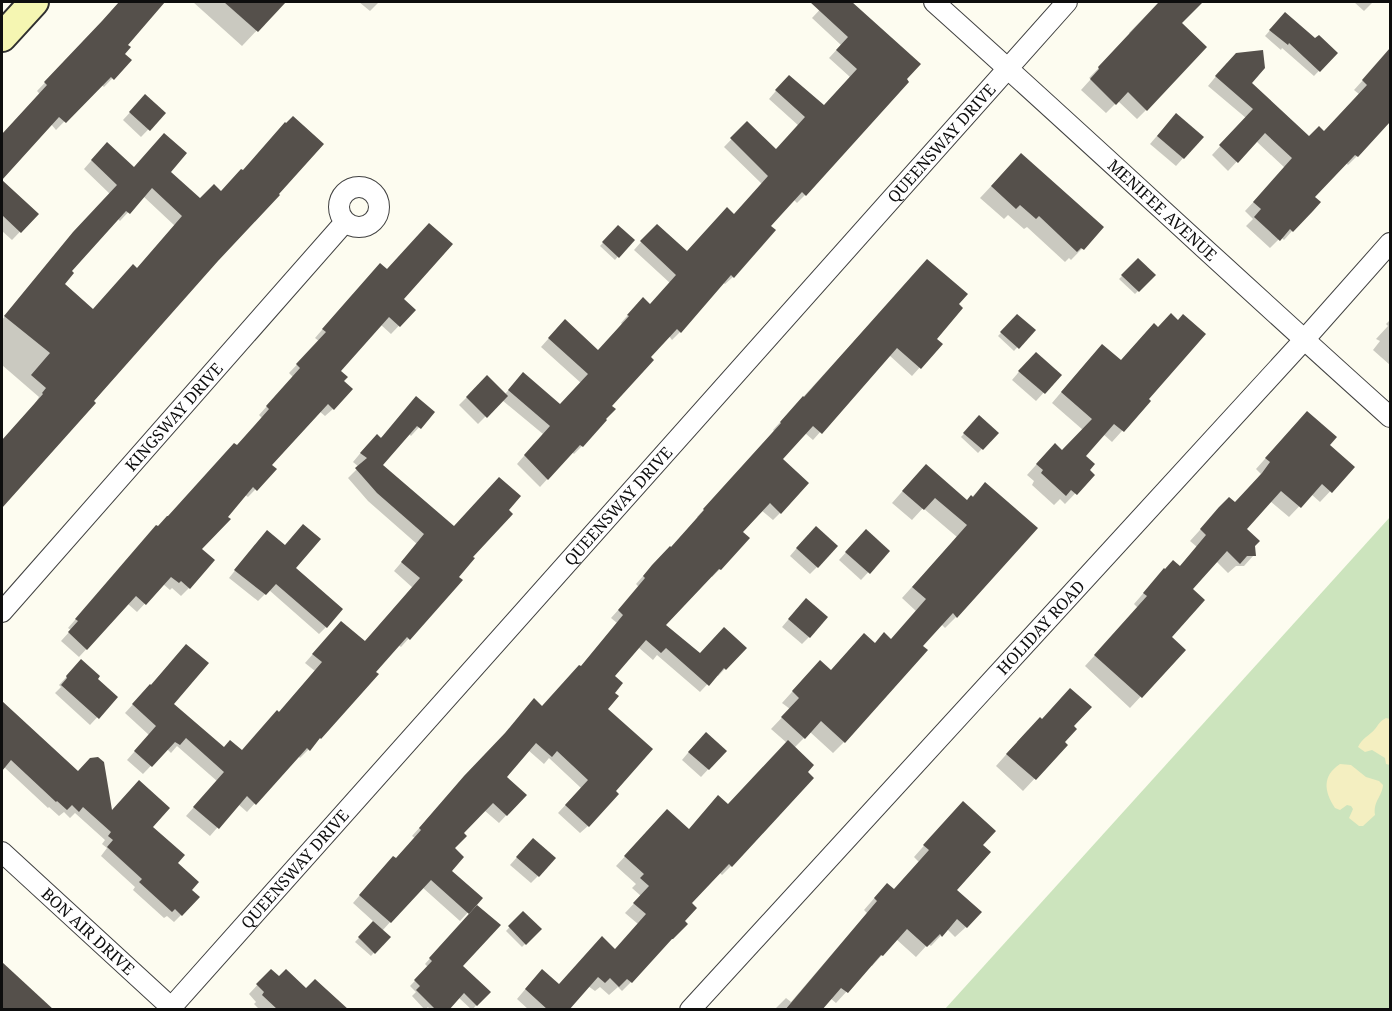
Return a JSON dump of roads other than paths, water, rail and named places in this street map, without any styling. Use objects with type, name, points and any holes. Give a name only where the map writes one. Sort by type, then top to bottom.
[{"type":"street","points":[[2,37],[34,2]]},
{"type":"street","name":"MENIFEE AVENUE","points":[[934,2],[1390,417]]},
{"type":"street","name":"QUEENSWAY DRIVE","points":[[172,1009],[1067,2]]},
{"type":"street","name":"KINGSWAY DRIVE","points":[[2,612],[345,222]]},
{"type":"street","name":"HOLIDAY ROAD","points":[[690,1010],[1304,340],[1390,243]]},
{"type":"street","name":"BON AIR DRIVE","points":[[2,852],[172,1009]]}]
